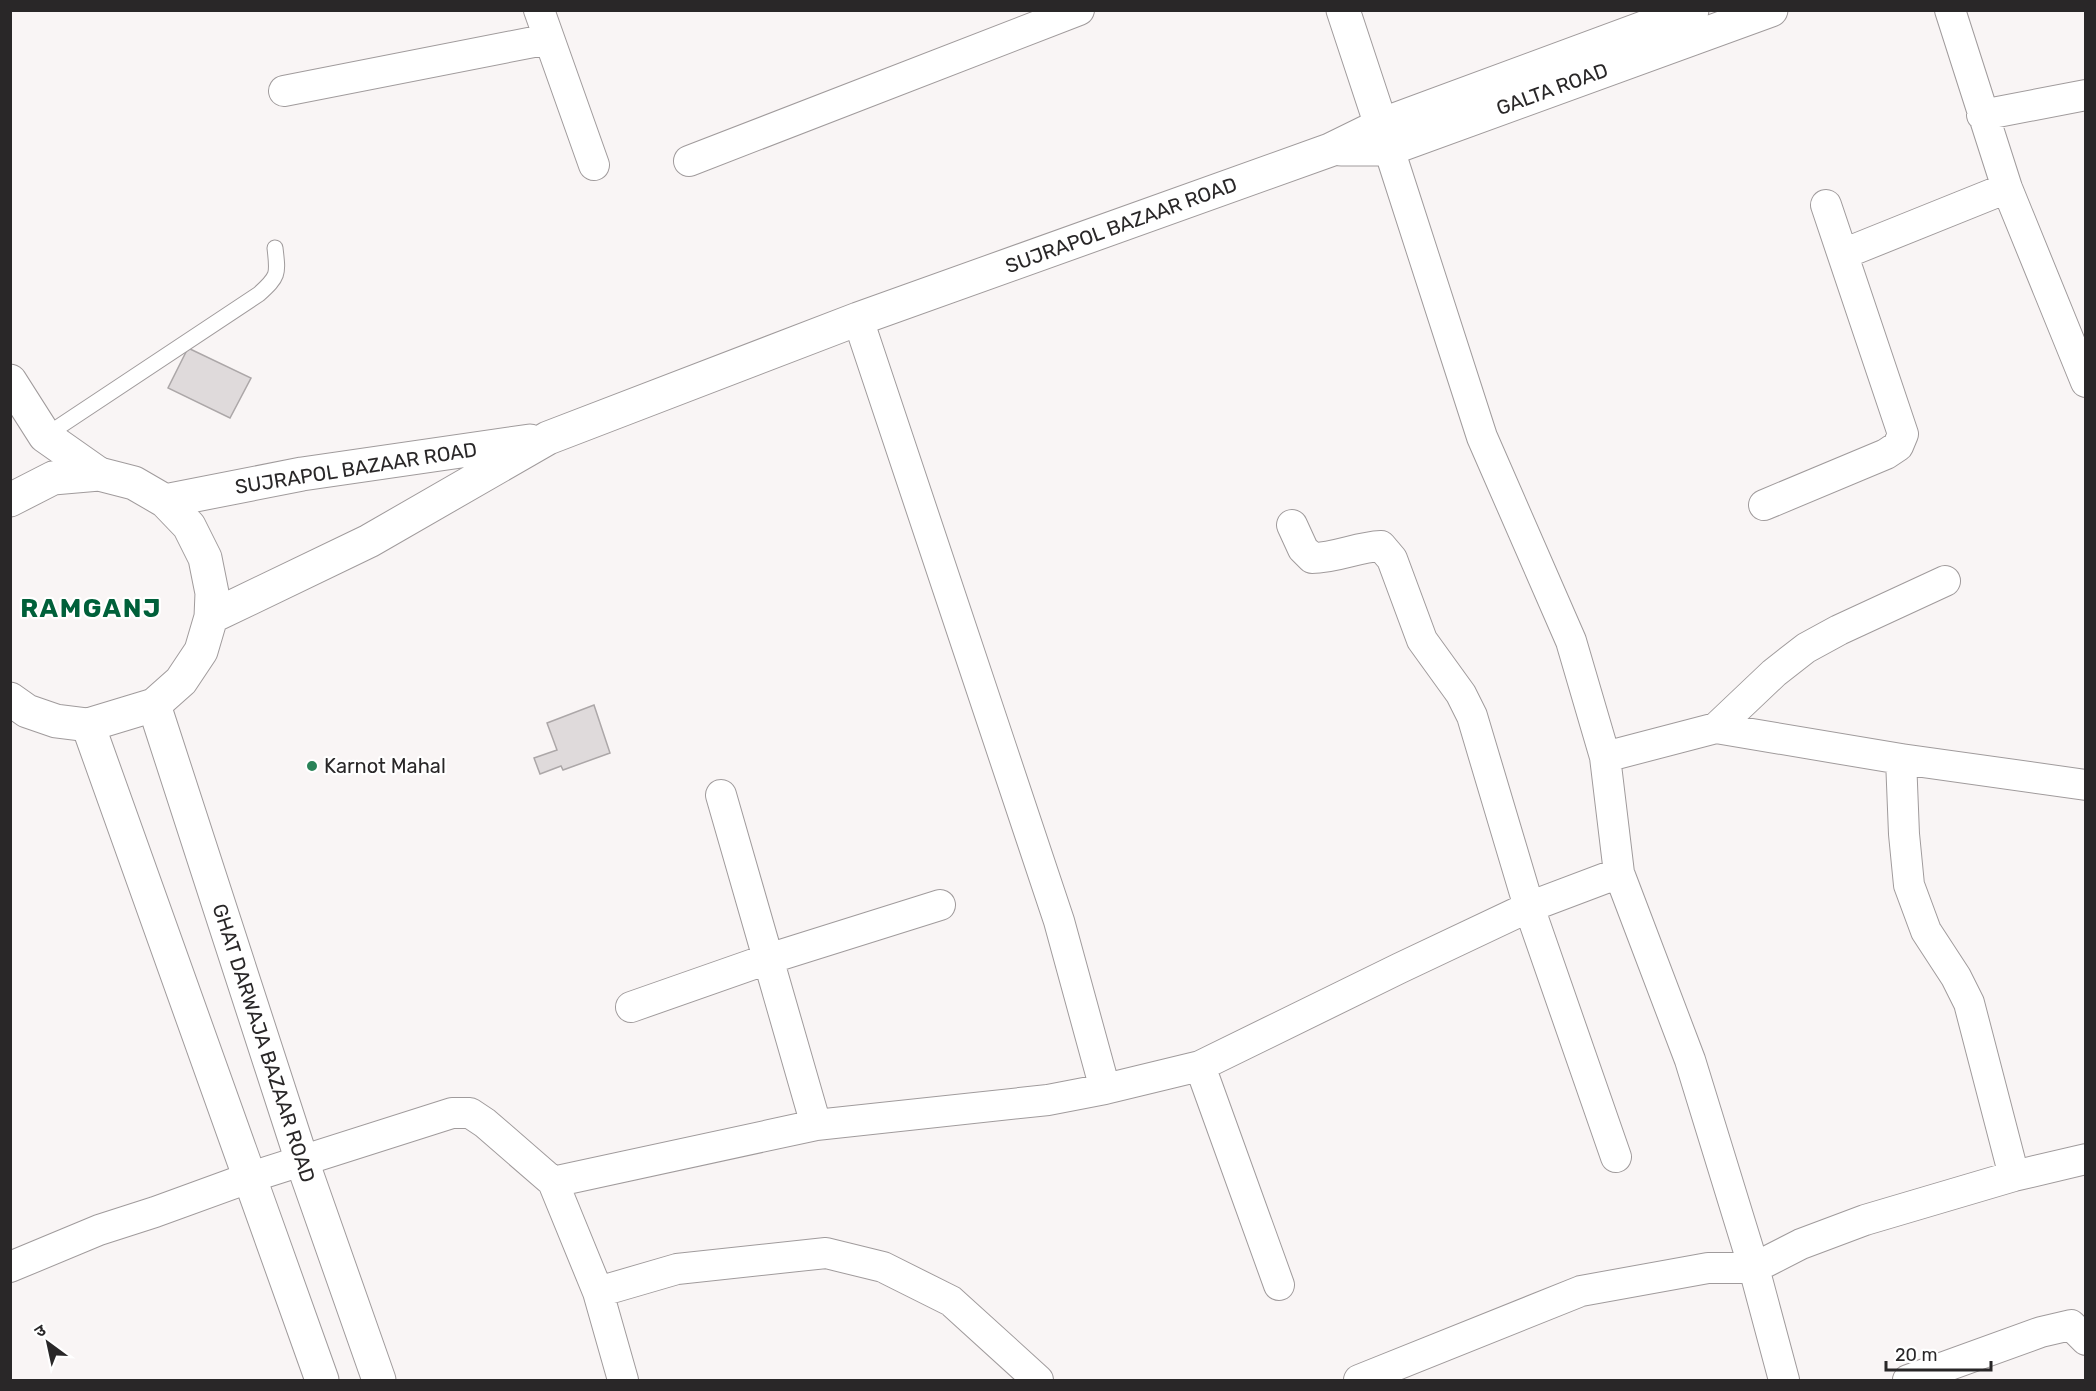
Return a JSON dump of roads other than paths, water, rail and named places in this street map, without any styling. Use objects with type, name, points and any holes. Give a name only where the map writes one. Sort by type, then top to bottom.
[{"type":"main road","points":[[1342,10],[1385,137]]},
{"type":"main road","name":"SUJRAPOL BAZAAR ROAD","points":[[211,617],[369,541],[548,438],[858,319],[1330,150],[1385,137],[1692,10]]},
{"type":"main road","name":"GALTA ROAD","points":[[1385,137],[1771,10]]},
{"type":"main road","points":[[10,381],[45,436],[99,474]]},
{"type":"main road","name":"SUJRAPOL BAZAAR ROAD","points":[[165,501],[302,474],[548,438]]},
{"type":"main road","points":[[10,500],[53,478],[99,474],[134,483],[165,501],[189,526],[205,558],[212,593],[211,617],[201,651],[181,681],[154,705],[88,725],[56,721],[27,711],[10,699]]},
{"type":"main road","name":"GHAT DARWAJA BAZAAR ROAD","points":[[154,705],[302,1161],[379,1380]]},
{"type":"main road","points":[[88,725],[322,1380]]},
{"type":"street","points":[[539,10],[594,165]]},
{"type":"street","points":[[689,161],[1079,10]]},
{"type":"street","points":[[1950,10],[2007,188],[2085,382]]},
{"type":"street","points":[[284,91],[549,39]]},
{"type":"street","points":[[1982,115],[2085,95]]},
{"type":"street","points":[[1385,137],[1482,437],[1571,641],[1605,757],[1619,873],[1690,1060],[1754,1268],[1784,1380]]},
{"type":"street","points":[[1843,254],[2007,188]]},
{"type":"street","points":[[1764,505],[1886,454],[1898,446],[1903,434],[1826,205]]},
{"type":"street","points":[[858,319],[1059,921],[1105,1089]]},
{"type":"street","points":[[1293,525],[1303,549],[1312,558],[1324,558],[1365,547],[1381,546],[1392,559],[1422,639],[1461,694],[1472,716],[1529,908],[1616,1157]]},
{"type":"street","points":[[1716,728],[1774,674],[1806,648],[1839,630],[1945,581]]},
{"type":"street","points":[[1605,757],[1716,728],[1901,759],[2085,785]]},
{"type":"street","points":[[1901,759],[1904,834],[1910,885],[1926,931],[1956,977],[1969,1003],[2014,1176]]},
{"type":"street","points":[[721,795],[816,1125]]},
{"type":"street","points":[[553,1182],[816,1125],[1048,1100],[1200,1066],[1529,908],[1619,873]]},
{"type":"street","points":[[631,1007],[768,959],[940,905]]},
{"type":"street","points":[[1200,1066],[1279,1285]]},
{"type":"street","points":[[10,1267],[99,1230],[251,1177],[452,1113],[470,1113],[485,1123],[553,1182],[598,1292],[624,1380]]},
{"type":"street","points":[[1359,1380],[1581,1291],[1708,1269],[1754,1268],[1801,1244],[1865,1220],[2014,1176],[2085,1159]]},
{"type":"street","points":[[598,1292],[677,1269],[826,1253],[883,1267],[951,1301],[1038,1380]]},
{"type":"street","points":[[1908,1380],[2041,1332],[2071,1326],[2085,1340]]},
{"type":"lane","points":[[45,436],[259,294],[274,281],[277,270],[275,248]]},
{"type":"place","name":"Karnot Mahal","points":[[312,766]]},
{"type":"district","name":"RAMGANJ","points":[[91,608]]}]
